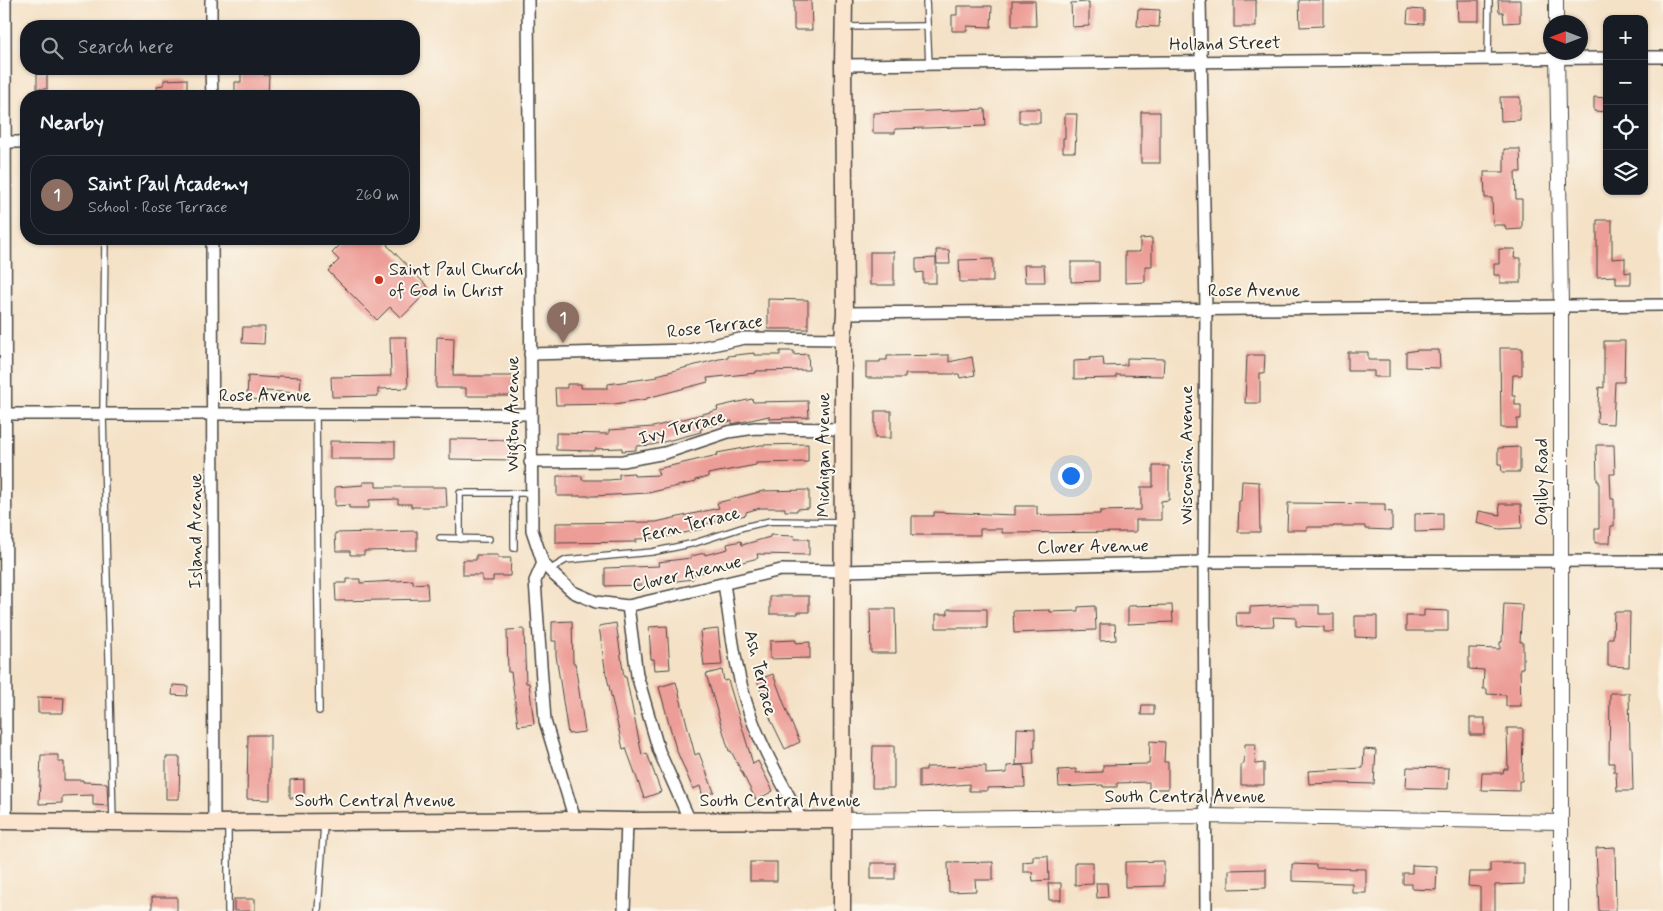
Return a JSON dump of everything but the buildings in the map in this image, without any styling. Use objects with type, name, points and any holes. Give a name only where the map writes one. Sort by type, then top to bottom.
[{"type":"main road","name":"Michigan Avenue","points":[[842,911],[843,339],[845,313],[844,0]]},
{"type":"main road","name":"South Central Avenue","points":[[3,821],[221,823],[842,820]]},
{"type":"street","points":[[3,821],[2,142],[5,0]]},
{"type":"street","points":[[211,0],[211,20]]},
{"type":"street","name":"Wigton Avenue","points":[[528,0],[532,530],[546,566]]},
{"type":"street","name":"Wisconsin Avenue","points":[[1200,0],[1206,309],[1204,562],[1206,911]]},
{"type":"street","points":[[1556,0],[1556,15]]},
{"type":"street","name":"Holland Street","points":[[843,65],[1488,59],[1543,56]]},
{"type":"street","name":"Holland Street","points":[[1588,57],[1603,58]]},
{"type":"street","points":[[1648,57],[1663,57]]},
{"type":"street","name":"Ogilby Road","points":[[1557,60],[1561,306],[1562,911]]},
{"type":"street","points":[[212,75],[212,90]]},
{"type":"street","points":[[2,142],[20,142]]},
{"type":"street","name":"Island Avenue","points":[[212,245],[213,414],[221,823]]},
{"type":"street","name":"Rose Avenue","points":[[845,313],[1663,305]]},
{"type":"street","name":"Rose Terrace","points":[[530,354],[689,350],[745,338],[843,339]]},
{"type":"street","name":"Rose Avenue","points":[[3,414],[530,414]]},
{"type":"street","name":"Ivy Terrace","points":[[530,462],[623,461],[665,453],[728,432],[755,428],[844,429]]},
{"type":"street","name":"Clover Avenue","points":[[546,566],[573,592],[596,602],[628,606],[781,570],[843,571],[1204,562],[1663,561]]},
{"type":"street","points":[[546,566],[535,581],[545,721],[576,820]]},
{"type":"street","name":"Ash Terrace","points":[[724,584],[738,672],[750,714],[770,760],[802,820]]},
{"type":"street","points":[[628,606],[637,675],[659,751],[690,821]]},
{"type":"street","name":"South Central Avenue","points":[[842,820],[1206,816],[1561,822]]},
{"type":"street","points":[[624,911],[627,821]]},
{"type":"lane","points":[[926,0],[929,65]]},
{"type":"lane","points":[[1488,59],[1489,0]]},
{"type":"lane","points":[[844,27],[927,26]]},
{"type":"lane","points":[[106,245],[103,414],[113,822]]},
{"type":"lane","points":[[316,414],[319,710]]},
{"type":"lane","points":[[460,539],[460,493],[531,493]]},
{"type":"lane","points":[[514,493],[514,548]]},
{"type":"lane","name":"Fern Terrace","points":[[546,566],[566,560],[652,552],[695,543],[744,526],[770,521],[843,522]]},
{"type":"lane","points":[[440,538],[489,539]]},
{"type":"lane","points":[[318,911],[324,822]]},
{"type":"lane","points":[[221,823],[228,911]]},
{"type":"place","name":"Saint Paul Church of God in Christ","points":[[379,280]]},
{"type":"place","name":"Saint Paul Academy","points":[[563,343]]}]
